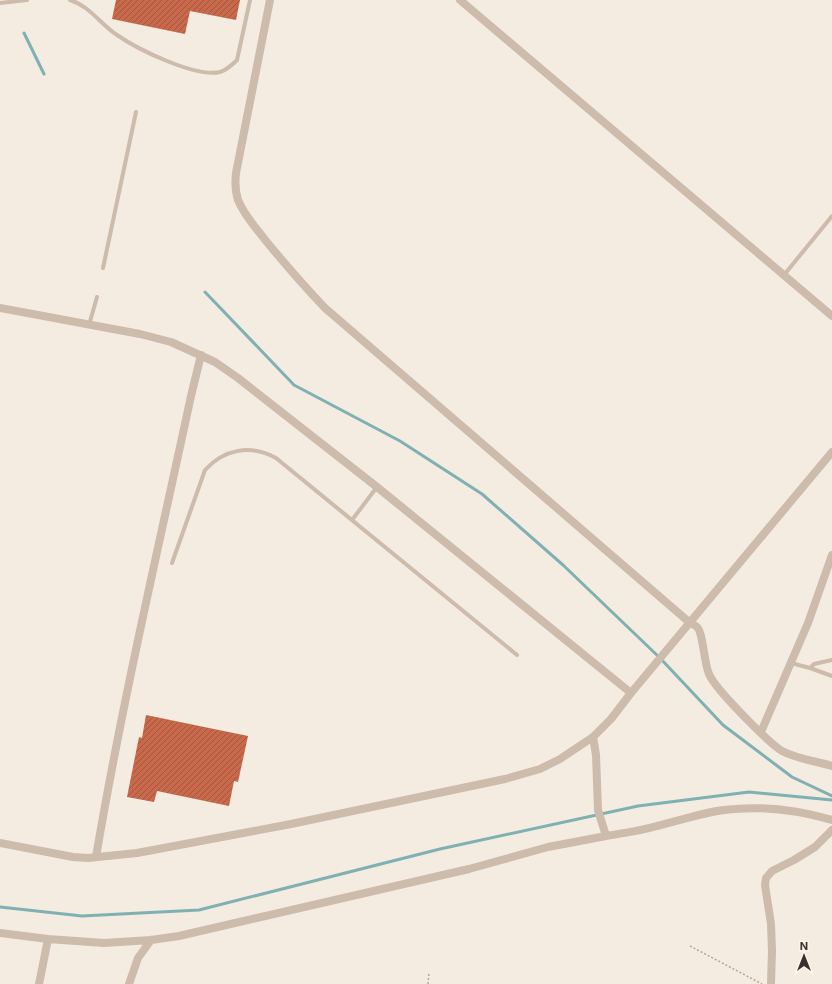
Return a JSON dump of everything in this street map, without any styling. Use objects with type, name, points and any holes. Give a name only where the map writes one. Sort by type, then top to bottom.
[{"type":"street","points":[[270,0],[236,172],[235,186],[237,197],[248,218],[289,269],[325,308],[689,622],[697,627],[700,631],[707,668],[712,680],[761,732],[776,746],[788,753],[832,766]]},
{"type":"street","points":[[460,0],[832,316]]},
{"type":"street","points":[[0,308],[171,342],[215,362],[238,378],[377,487],[631,693]]},
{"type":"street","points":[[96,857],[104,806],[124,710],[189,404],[201,355]]},
{"type":"street","points":[[0,843],[73,857],[96,857],[137,853],[505,780],[540,769],[560,759],[594,737],[611,719],[689,622],[832,452]]},
{"type":"street","points":[[761,732],[811,615],[832,555]]},
{"type":"street","points":[[594,737],[598,810],[606,836]]},
{"type":"street","points":[[0,933],[48,939],[104,943],[151,940],[220,928],[469,869],[548,846],[643,830],[716,811],[760,808],[805,813],[832,820]]},
{"type":"street","points":[[771,984],[772,937],[771,917],[765,885],[766,878],[772,871],[816,847],[832,830]]},
{"type":"street","points":[[39,984],[48,939]]},
{"type":"street","points":[[129,984],[138,958],[151,940]]},
{"type":"lane","points":[[0,3],[27,0]]},
{"type":"lane","points":[[70,0],[89,11],[116,35],[145,51],[168,62],[190,69],[209,72],[224,70],[237,60],[250,0]]},
{"type":"lane","points":[[103,268],[136,112]]},
{"type":"lane","points":[[784,275],[832,216]]},
{"type":"lane","points":[[90,325],[97,297]]},
{"type":"lane","points":[[172,564],[205,470],[216,460],[229,453],[248,450],[261,451],[276,458],[517,655]]},
{"type":"lane","points":[[352,520],[377,487]]},
{"type":"lane","points":[[810,668],[814,664],[832,660]]},
{"type":"lane","points":[[790,663],[832,676]]},
{"type":"path","points":[[690,946],[762,984]]},
{"type":"path","points":[[428,984],[429,973]]},
{"type":"building","points":[[116,0],[240,0],[236,20],[190,11],[185,34],[112,19]]},
{"type":"building","points":[[146,715],[248,736],[238,782],[234,781],[229,806],[157,791],[154,802],[127,797],[139,737],[142,738]]},
{"type":"waterway","points":[[24,33],[44,74]]},
{"type":"waterway","points":[[205,292],[294,385],[400,441],[482,494],[563,565],[660,658],[723,725],[792,777],[832,796]]},
{"type":"waterway","points":[[0,907],[82,916],[199,910],[440,849],[638,806],[749,792],[832,800]]}]
